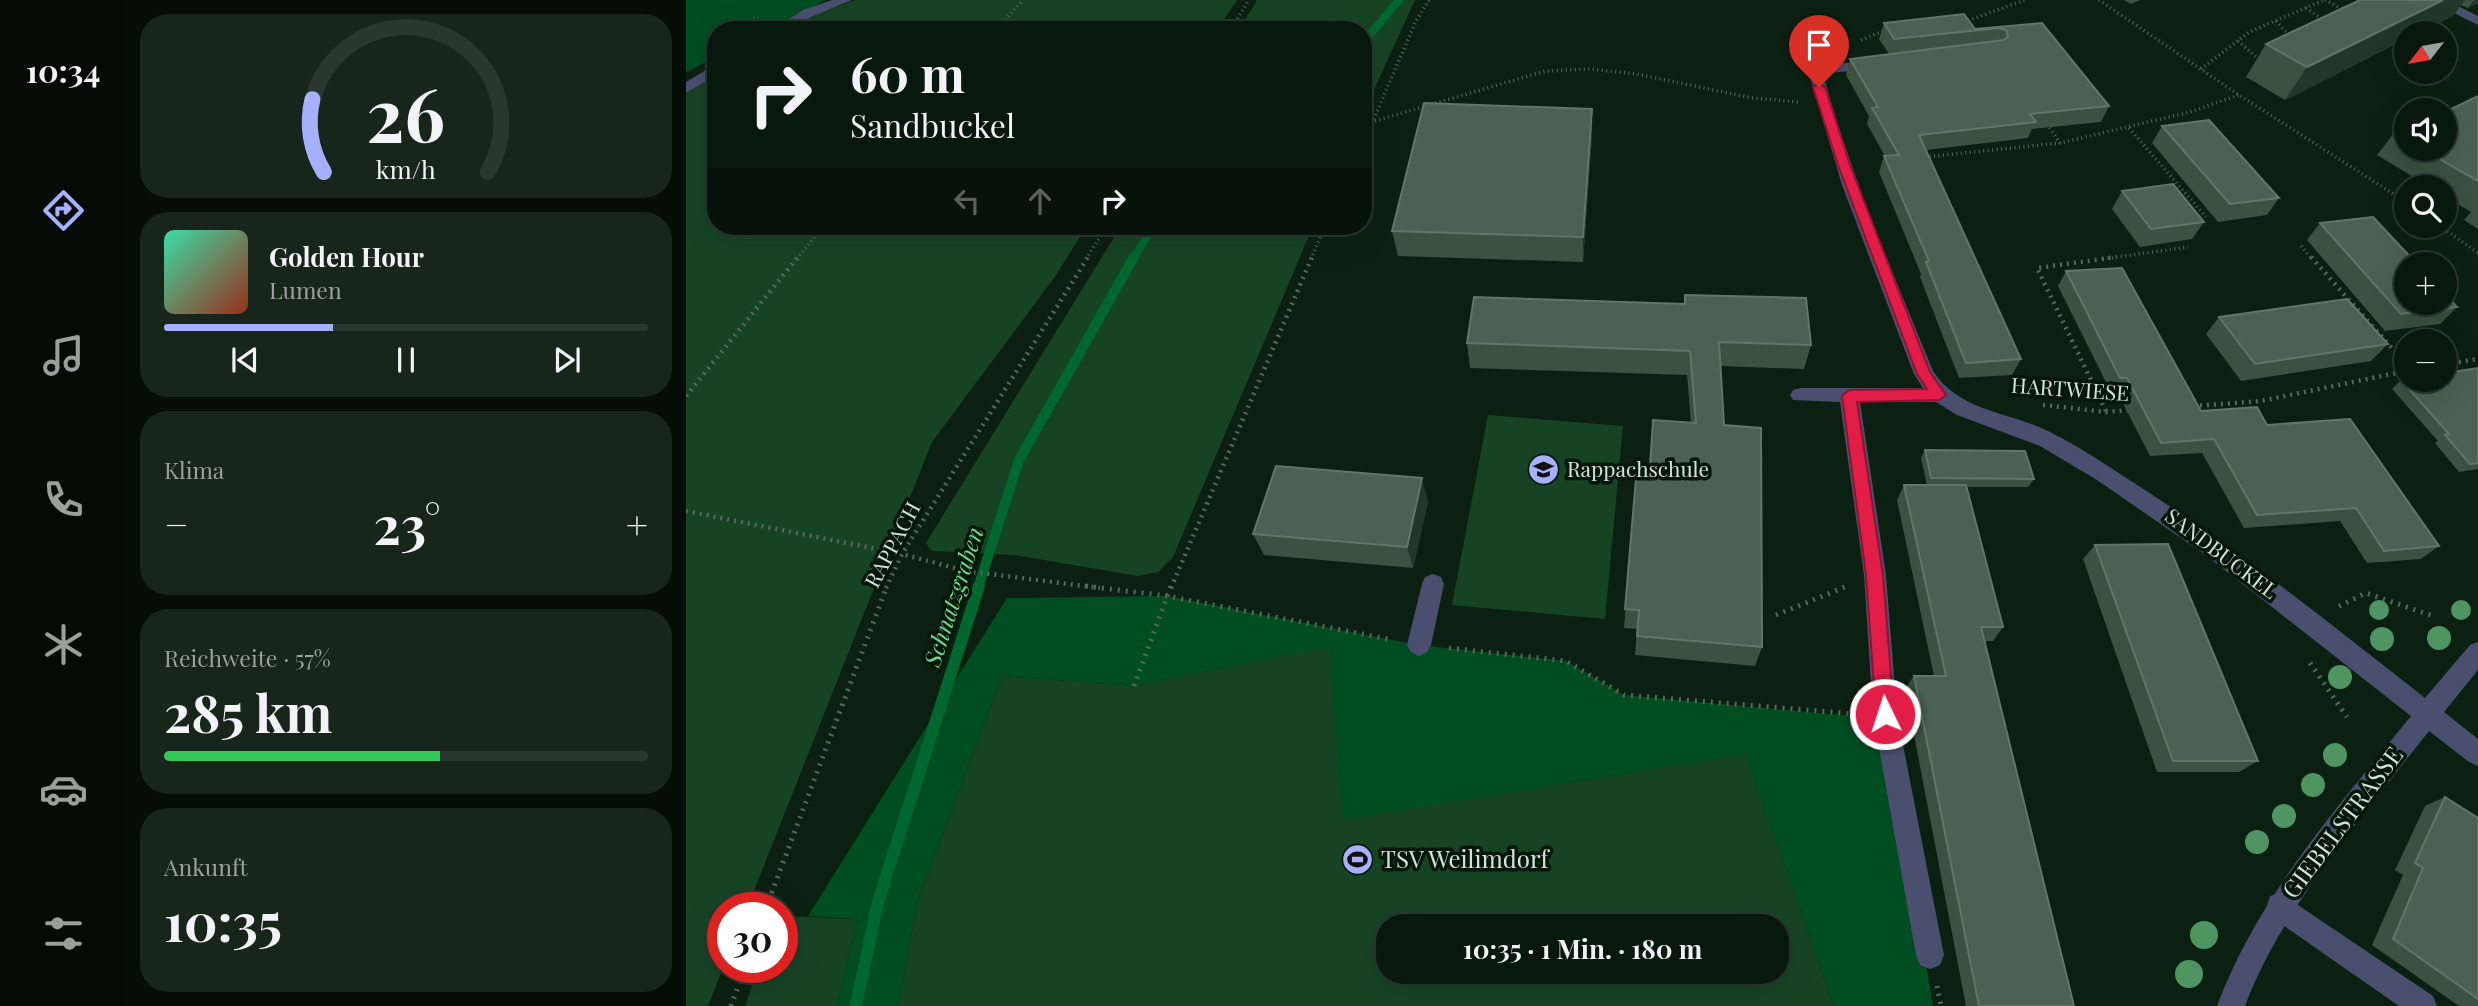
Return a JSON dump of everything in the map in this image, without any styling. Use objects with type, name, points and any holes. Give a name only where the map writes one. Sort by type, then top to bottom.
[{"type":"street","points":[[794,21],[808,13],[845,0]]},
{"type":"street","points":[[2435,0],[2478,21]]},
{"type":"street","points":[[1897,61],[1815,70],[1823,104],[1924,374],[1939,395]]},
{"type":"street","points":[[686,89],[707,74]]},
{"type":"street","name":"SANDBUCKEL","points":[[1800,395],[1939,395],[1961,407],[2040,436],[2115,479],[2185,525],[2478,754]]},
{"type":"street","points":[[1849,396],[1875,575],[1885,714],[1930,955]]},
{"type":"street","points":[[1419,645],[1433,584]]},
{"type":"street","name":"GIEBELSTRASSE","points":[[2231,1006],[2241,974],[2280,905],[2426,714],[2478,653]]},
{"type":"street","points":[[2280,905],[2423,1006]]},
{"type":"path","points":[[1004,21],[1023,0]]},
{"type":"path","points":[[1236,21],[1249,0]]},
{"type":"path","points":[[1372,127],[1416,21],[1429,0]]},
{"type":"path","points":[[1959,22],[1972,21],[2025,0]]},
{"type":"path","points":[[2099,0],[2239,95],[2394,194]]},
{"type":"path","points":[[2201,69],[2249,32],[2325,0],[2354,15]]},
{"type":"path","points":[[2305,8],[2332,26]]},
{"type":"path","points":[[2276,20],[2293,40]]},
{"type":"path","points":[[1815,70],[1830,53],[1883,30],[1896,29]]},
{"type":"path","points":[[2238,41],[2251,55],[2270,66]]},
{"type":"path","points":[[1375,121],[1545,71],[1591,69],[1637,74],[1752,98],[1823,104]]},
{"type":"path","points":[[1912,158],[2060,144],[2190,112],[2239,95]]},
{"type":"path","points":[[2046,123],[2060,144]]},
{"type":"path","points":[[2129,128],[2206,217]]},
{"type":"path","points":[[686,396],[816,235]]},
{"type":"path","name":"RAPPACH","points":[[772,892],[882,596],[902,554],[1101,235]]},
{"type":"path","points":[[1133,686],[1167,596],[1321,235]]},
{"type":"path","points":[[2457,238],[2478,253]]},
{"type":"path","points":[[2301,246],[2394,351]]},
{"type":"path","points":[[2106,412],[2037,268],[2188,247]]},
{"type":"path","points":[[2457,362],[2478,359]]},
{"type":"path","points":[[2184,407],[2262,401],[2394,374]]},
{"type":"path","name":"HARTWIESE","points":[[2042,405],[2106,412],[2145,409]]},
{"type":"path","points":[[686,511],[902,554],[976,572],[1167,596],[1419,645],[1566,661],[1623,695],[1840,715],[1885,714]]},
{"type":"path","points":[[1776,614],[1875,575]]},
{"type":"path","points":[[731,1006],[739,983]]},
{"type":"green space","points":[[686,0],[826,0],[786,21],[707,21],[707,62],[686,72]]},
{"type":"green space","points":[[855,0],[1237,0],[1223,21],[804,21]]},
{"type":"green space","points":[[1257,0],[1415,0],[1372,94],[1372,21],[1244,21]]},
{"type":"green space","points":[[707,79],[707,235],[1081,235],[1054,278],[932,442],[753,892],[707,892],[707,983],[717,983],[708,1006],[686,1006],[686,93]]},
{"type":"green space","points":[[1115,235],[1309,235],[1173,557],[1158,572],[1138,576],[1015,555],[932,551],[926,543]]},
{"type":"green space","points":[[1488,415],[1623,426],[1605,619],[1452,605]]},
{"type":"green space","points":[[1167,596],[1418,645],[1566,661],[1624,695],[1840,715],[1885,714],[1933,1006],[1834,1006],[1745,754],[1342,820],[1330,647],[1134,686],[1002,676],[918,900],[898,1006],[837,1006],[857,919],[808,916],[1007,598]]},
{"type":"green space","name":"TSV Weilimdorf","points":[[1331,646],[1550,786],[1745,753],[1834,1006],[898,1006],[918,900],[1002,676],[1134,686]]},
{"type":"green space","points":[[798,917],[857,919],[837,1006],[745,1006],[753,983],[798,983]]},
{"type":"building","points":[[2360,0],[2443,0],[2400,21],[2394,21],[2394,24],[2307,67],[2266,44]]},
{"type":"building","points":[[1964,14],[1975,29],[2042,23],[2109,106],[2030,114],[2036,122],[1919,135],[2021,359],[1966,363],[1926,262],[1929,261],[1884,156],[1899,155],[1872,108],[1878,107],[1850,59],[2004,40],[2008,36],[2006,30],[1999,28],[1894,39],[1884,23]]},
{"type":"building","points":[[2478,96],[2478,181],[2443,161],[2457,161],[2457,106]]},
{"type":"building","points":[[1424,103],[1592,109],[1583,237],[1392,231]]},
{"type":"building","points":[[2209,120],[2279,198],[2230,204],[2162,126]]},
{"type":"building","points":[[2173,184],[2204,222],[2151,229],[2122,191]]},
{"type":"building","points":[[2373,217],[2406,252],[2394,252],[2394,306],[2320,223]]},
{"type":"building","points":[[2122,268],[2201,411],[2257,407],[2267,425],[2350,419],[2439,546],[2384,551],[2356,508],[2257,515],[2214,439],[2161,443],[2127,378],[2120,378],[2066,271]]},
{"type":"building","points":[[1685,295],[1806,298],[1811,345],[1719,342],[1724,425],[1761,428],[1762,647],[1637,636],[1639,610],[1625,609],[1637,466],[1650,467],[1653,420],[1696,423],[1690,351],[1467,343],[1474,297],[1685,304]]},
{"type":"building","points":[[2347,299],[2388,344],[2255,364],[2219,317]]},
{"type":"building","points":[[2478,368],[2478,463],[2470,464],[2445,435],[2449,434],[2412,392],[2457,392],[2457,371]]},
{"type":"building","points":[[1925,450],[2025,451],[2034,479],[1931,478]]},
{"type":"building","points":[[1276,466],[1422,478],[1407,547],[1253,534]]},
{"type":"building","points":[[1904,485],[1966,485],[2003,627],[1981,627],[2074,1006],[1979,1006],[1914,676],[1946,676]]},
{"type":"building","points":[[2168,544],[2258,761],[2173,761],[2095,545]]},
{"type":"building","points":[[2445,797],[2478,818],[2478,999],[2393,939],[2423,868],[2415,863]]},
{"type":"waterway","name":"Schnatzgraben","points":[[1372,32],[1399,0]]},
{"type":"waterway","name":"Schnatzgraben","points":[[1133,259],[1148,235]]},
{"type":"waterway","name":"Schnatzgraben","points":[[978,588],[1019,460],[1134,257]]},
{"type":"waterway","name":"Schnatzgraben","points":[[856,1006],[878,902],[979,586]]},
{"type":"place","name":"Rappachschule","points":[[1544,470]]},
{"type":"place","name":"TSV Weilimdorf","points":[[1358,860]]},
{"type":"route","points":[[1819,87],[1844,165],[1924,374],[1939,395],[1849,396],[1875,575],[1885,714]]}]
